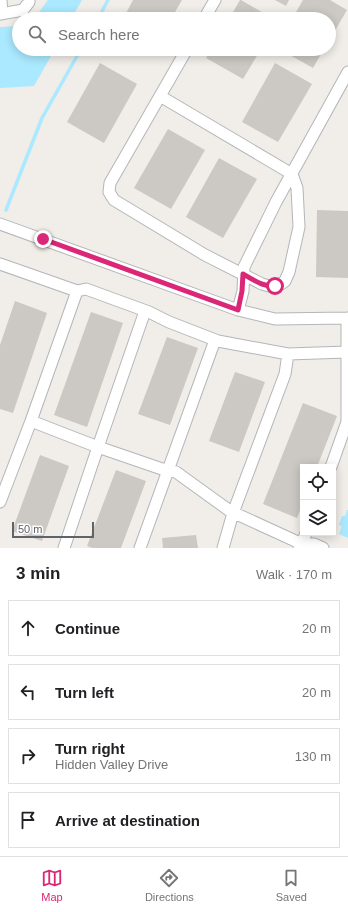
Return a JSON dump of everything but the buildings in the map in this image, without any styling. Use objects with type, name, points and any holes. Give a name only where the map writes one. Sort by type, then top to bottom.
[{"type":"street","points":[[1,0],[1,14],[23,10],[29,0]]},
{"type":"street","points":[[208,12],[215,0]]},
{"type":"street","points":[[160,96],[292,174],[298,188],[299,227],[289,272],[285,280],[280,284],[269,286],[262,284],[205,255],[114,200],[110,196],[110,183],[183,56]]},
{"type":"street","points":[[238,310],[242,291],[244,267],[276,202],[348,72]]},
{"type":"street","points":[[0,224],[238,310],[275,319],[347,318],[347,422],[332,464]]},
{"type":"street","points":[[0,264],[77,291],[86,289],[146,311],[169,322],[215,340],[288,354],[347,352]]},
{"type":"street","points":[[0,502],[31,421],[77,291]]},
{"type":"street","points":[[64,548],[146,311]]},
{"type":"street","points":[[140,548],[215,340]]},
{"type":"street","points":[[223,548],[234,513],[285,374],[288,354]]},
{"type":"street","points":[[31,421],[98,447],[176,472],[234,513],[302,542],[314,544],[323,548]]},
{"type":"water","points":[[48,0],[82,0],[75,12],[39,12]]},
{"type":"water","points":[[12,26],[12,56],[51,56],[34,86],[0,88],[0,27]]},
{"type":"water","points":[[347,510],[348,538],[339,534],[342,526],[339,525],[342,516],[345,516]]},
{"type":"waterway","points":[[102,12],[108,0]]},
{"type":"waterway","points":[[6,210],[42,118],[77,56]]},
{"type":"route","points":[[43,239],[238,310],[242,291],[243,274],[262,284],[275,286]]}]
